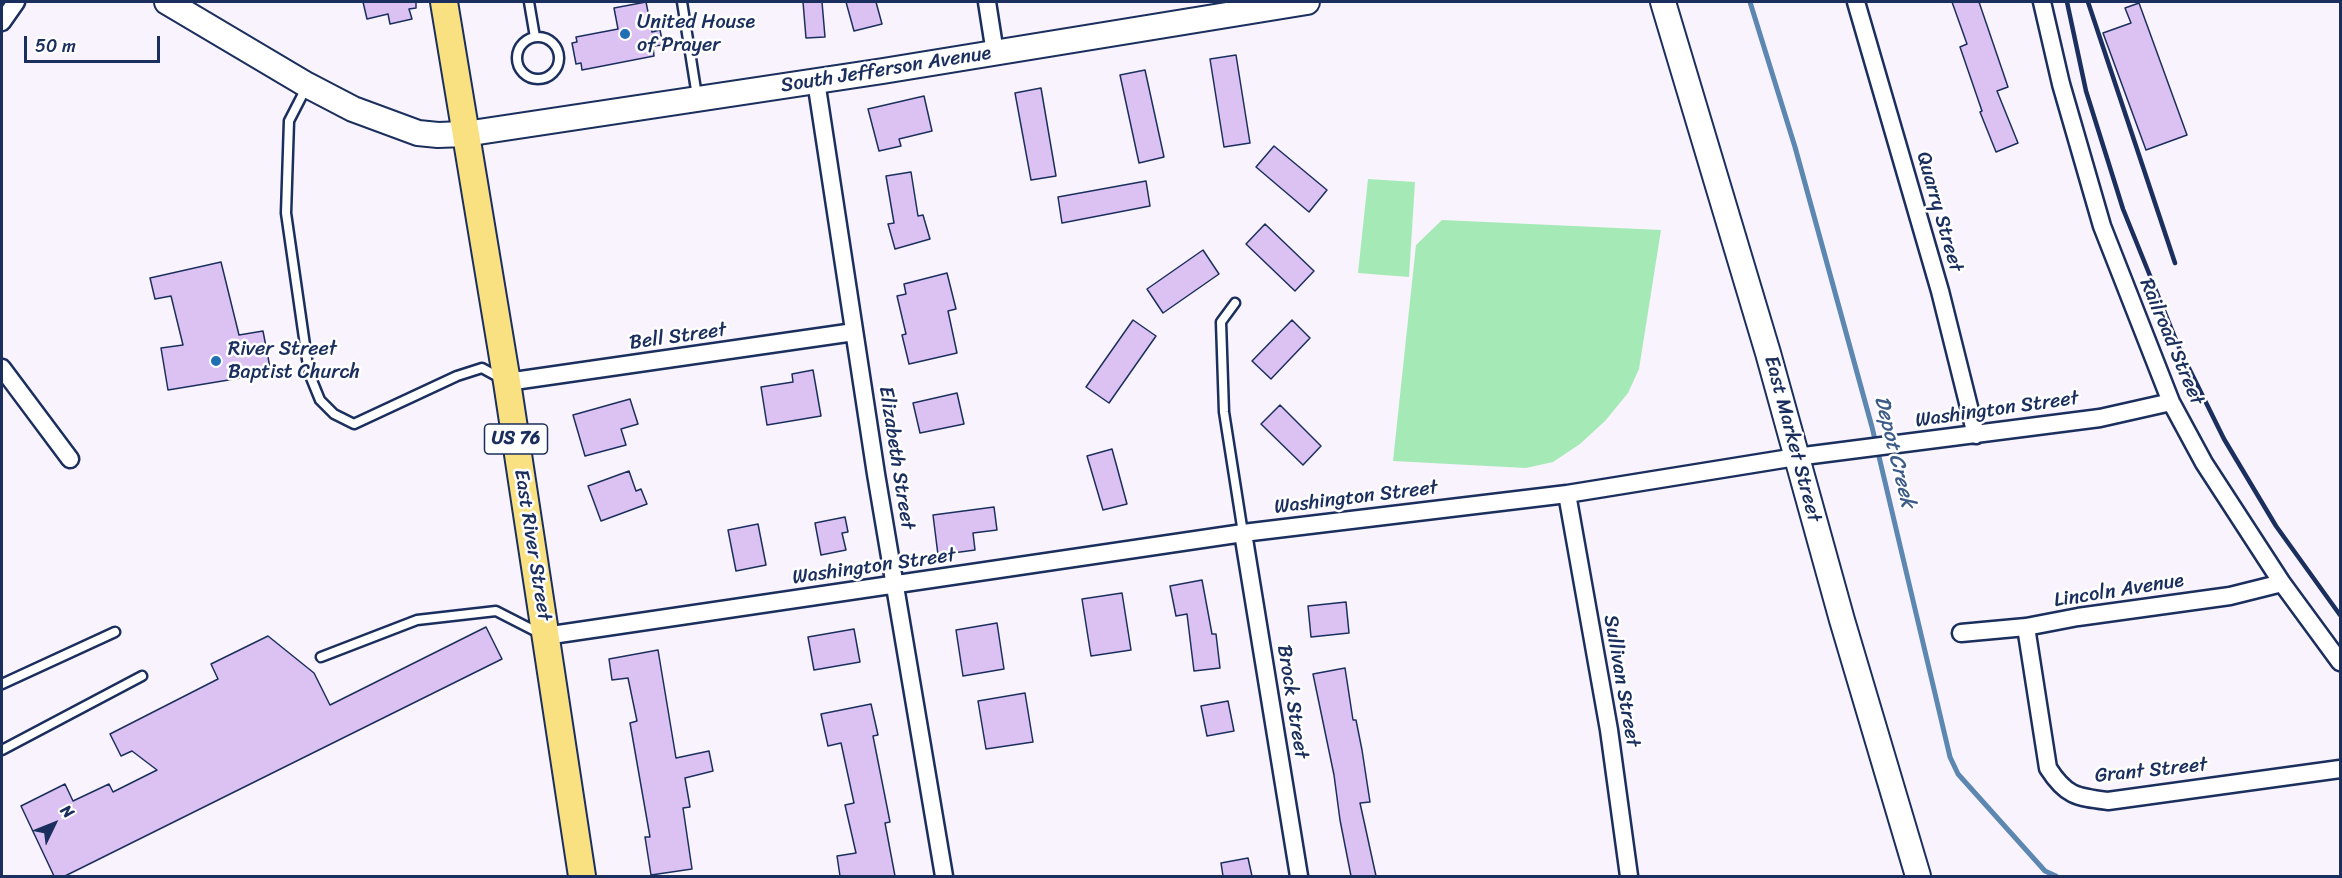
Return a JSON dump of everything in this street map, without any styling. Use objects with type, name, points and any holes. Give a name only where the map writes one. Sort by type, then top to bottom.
[{"type":"main road","name":"East River Street","points":[[446,2],[465,135],[507,382],[582,876]]},
{"type":"street","points":[[2,22],[16,2]]},
{"type":"street","name":"South Jefferson Avenue","points":[[166,2],[307,85],[353,109],[401,128],[438,135],[465,135],[1307,2]]},
{"type":"street","points":[[987,2],[995,53]]},
{"type":"street","name":"East Market Street","points":[[1663,2],[1768,353],[1918,876]]},
{"type":"street","name":"Quarry Street","points":[[1856,2],[1940,291],[1976,435]]},
{"type":"street","name":"Railroad Street","points":[[2042,2],[2061,84],[2102,226],[2171,402],[2204,463],[2282,583],[2340,662]]},
{"type":"street","name":"Elizabeth Street","points":[[816,81],[854,332],[944,876]]},
{"type":"street","name":"Bell Street","points":[[507,382],[854,332]]},
{"type":"street","points":[[2,368],[70,459]]},
{"type":"street","name":"Washington Street","points":[[545,636],[1243,533],[1567,494],[1796,457],[2100,418],[2171,402]]},
{"type":"street","name":"Sullivan Street","points":[[1567,494],[1609,730],[1629,876]]},
{"type":"street","name":"Brock Street","points":[[1243,533],[1299,876]]},
{"type":"street","name":"Lincoln Avenue","points":[[1961,633],[2026,627],[2078,617],[2230,596],[2282,583]]},
{"type":"street","name":"Grant Street","points":[[2026,627],[2048,768],[2059,785],[2079,798],[2108,801],[2340,769]]},
{"type":"lane","points":[[528,2],[535,37]]},
{"type":"lane","points":[[682,2],[698,99]]},
{"type":"lane","points":[[535,37],[548,40],[554,45],[558,59],[552,72],[539,79],[525,75],[518,62],[519,49],[523,43],[535,37]]},
{"type":"lane","points":[[307,85],[289,121],[286,213],[309,373],[320,400],[334,414],[354,424],[457,376],[482,368],[507,382]]},
{"type":"lane","points":[[1235,303],[1221,322],[1224,412],[1243,533]]},
{"type":"lane","points":[[321,657],[417,621],[496,611],[545,636]]},
{"type":"lane","points":[[2,684],[115,632]]},
{"type":"lane","points":[[2,750],[142,676]]},
{"type":"green space","points":[[1368,179],[1415,182],[1409,277],[1358,273]]},
{"type":"green space","points":[[1442,220],[1661,230],[1639,369],[1628,393],[1605,421],[1580,444],[1553,462],[1526,468],[1393,461],[1416,245]]},
{"type":"building","points":[[363,2],[416,2],[416,8],[409,9],[412,19],[390,24],[388,14],[367,19]]},
{"type":"building","name":"United House of Prayer","points":[[646,2],[652,32],[660,30],[663,45],[653,46],[654,56],[582,70],[581,63],[576,64],[572,43],[577,42],[576,37],[618,29],[614,8]]},
{"type":"building","points":[[803,2],[822,2],[825,37],[806,38]]},
{"type":"building","points":[[846,2],[876,2],[882,24],[854,31]]},
{"type":"building","points":[[1952,2],[1979,2],[2008,87],[1997,91],[2018,143],[1996,152],[1980,112],[1982,111],[1960,47],[1967,44]]},
{"type":"building","points":[[2139,3],[2187,135],[2146,150],[2103,33],[2131,23],[2125,8]]},
{"type":"building","points":[[1236,55],[1250,143],[1224,147],[1210,59]]},
{"type":"building","points":[[1145,70],[1164,157],[1139,163],[1120,75]]},
{"type":"building","points":[[1041,88],[1056,176],[1031,180],[1015,93]]},
{"type":"building","points":[[924,96],[932,131],[899,139],[901,146],[879,151],[868,109]]},
{"type":"building","points":[[1274,146],[1327,190],[1309,212],[1256,167]]},
{"type":"building","points":[[911,172],[918,216],[923,215],[930,239],[895,249],[888,224],[894,223],[886,176]]},
{"type":"building","points":[[1146,181],[1150,206],[1062,223],[1058,197]]},
{"type":"building","points":[[1265,224],[1314,271],[1295,291],[1246,244]]},
{"type":"building","points":[[1203,250],[1219,274],[1163,313],[1147,289]]},
{"type":"building","points":[[221,262],[239,335],[263,331],[271,373],[168,390],[161,348],[183,345],[171,296],[155,299],[150,278]]},
{"type":"building","points":[[947,273],[956,309],[948,311],[957,353],[909,364],[902,335],[906,334],[897,296],[906,294],[904,284]]},
{"type":"building","points":[[1133,320],[1156,336],[1109,403],[1086,387]]},
{"type":"building","points":[[1292,320],[1310,338],[1271,379],[1252,361]]},
{"type":"building","points":[[813,370],[821,416],[767,425],[761,387],[793,382],[792,374]]},
{"type":"building","points":[[957,393],[964,424],[920,433],[913,403]]},
{"type":"building","points":[[630,399],[638,424],[621,429],[626,445],[585,456],[573,415]]},
{"type":"building","points":[[1280,405],[1321,446],[1303,465],[1261,424]]},
{"type":"building","points":[[1112,449],[1127,504],[1103,510],[1087,456]]},
{"type":"building","points":[[629,471],[636,491],[641,489],[647,504],[601,521],[588,486]]},
{"type":"building","points":[[994,507],[997,530],[973,533],[975,550],[938,555],[933,515]]},
{"type":"building","points":[[845,517],[848,532],[842,533],[846,550],[821,555],[815,523]]},
{"type":"building","points":[[758,524],[766,565],[736,571],[728,530]]},
{"type":"building","points":[[1202,580],[1212,634],[1216,634],[1220,668],[1194,671],[1187,614],[1176,616],[1170,586]]},
{"type":"building","points":[[1122,593],[1131,650],[1091,656],[1082,599]]},
{"type":"building","points":[[1346,602],[1349,633],[1311,637],[1308,606]]},
{"type":"building","points":[[997,623],[1004,669],[963,676],[956,630]]},
{"type":"building","points":[[486,627],[502,659],[65,876],[54,876],[21,806],[65,784],[73,801],[109,784],[113,792],[157,770],[132,751],[121,756],[110,734],[218,679],[211,664],[268,636],[314,673],[330,705]]},
{"type":"building","points":[[854,629],[860,662],[814,670],[808,637]]},
{"type":"building","points":[[658,650],[676,758],[709,751],[713,771],[685,778],[690,807],[683,808],[692,869],[651,875],[645,837],[650,837],[630,723],[637,721],[628,678],[612,680],[609,659]]},
{"type":"building","points":[[1345,668],[1370,802],[1360,803],[1376,876],[1351,876],[1334,775],[1313,674]]},
{"type":"building","points":[[1025,693],[1033,742],[986,749],[978,701]]},
{"type":"building","points":[[1228,701],[1234,731],[1207,736],[1201,706]]},
{"type":"building","points":[[871,704],[878,735],[873,736],[890,822],[885,823],[895,876],[840,876],[837,856],[856,853],[845,805],[854,803],[841,743],[828,746],[821,714]]},
{"type":"building","points":[[1248,858],[1252,876],[1223,876],[1221,863]]},
{"type":"waterway","name":"Depot Creek","points":[[1750,2],[1795,147],[1872,427],[1950,757],[1958,774],[2045,871],[2056,876]]},
{"type":"railway","points":[[2067,2],[2086,91],[2123,209],[2180,350],[2224,439],[2276,526],[2340,615]]},
{"type":"railway","points":[[2088,2],[2175,263]]},
{"type":"place","name":"United House of Prayer","points":[[625,34]]},
{"type":"place","name":"River Street Baptist Church","points":[[216,361]]}]
